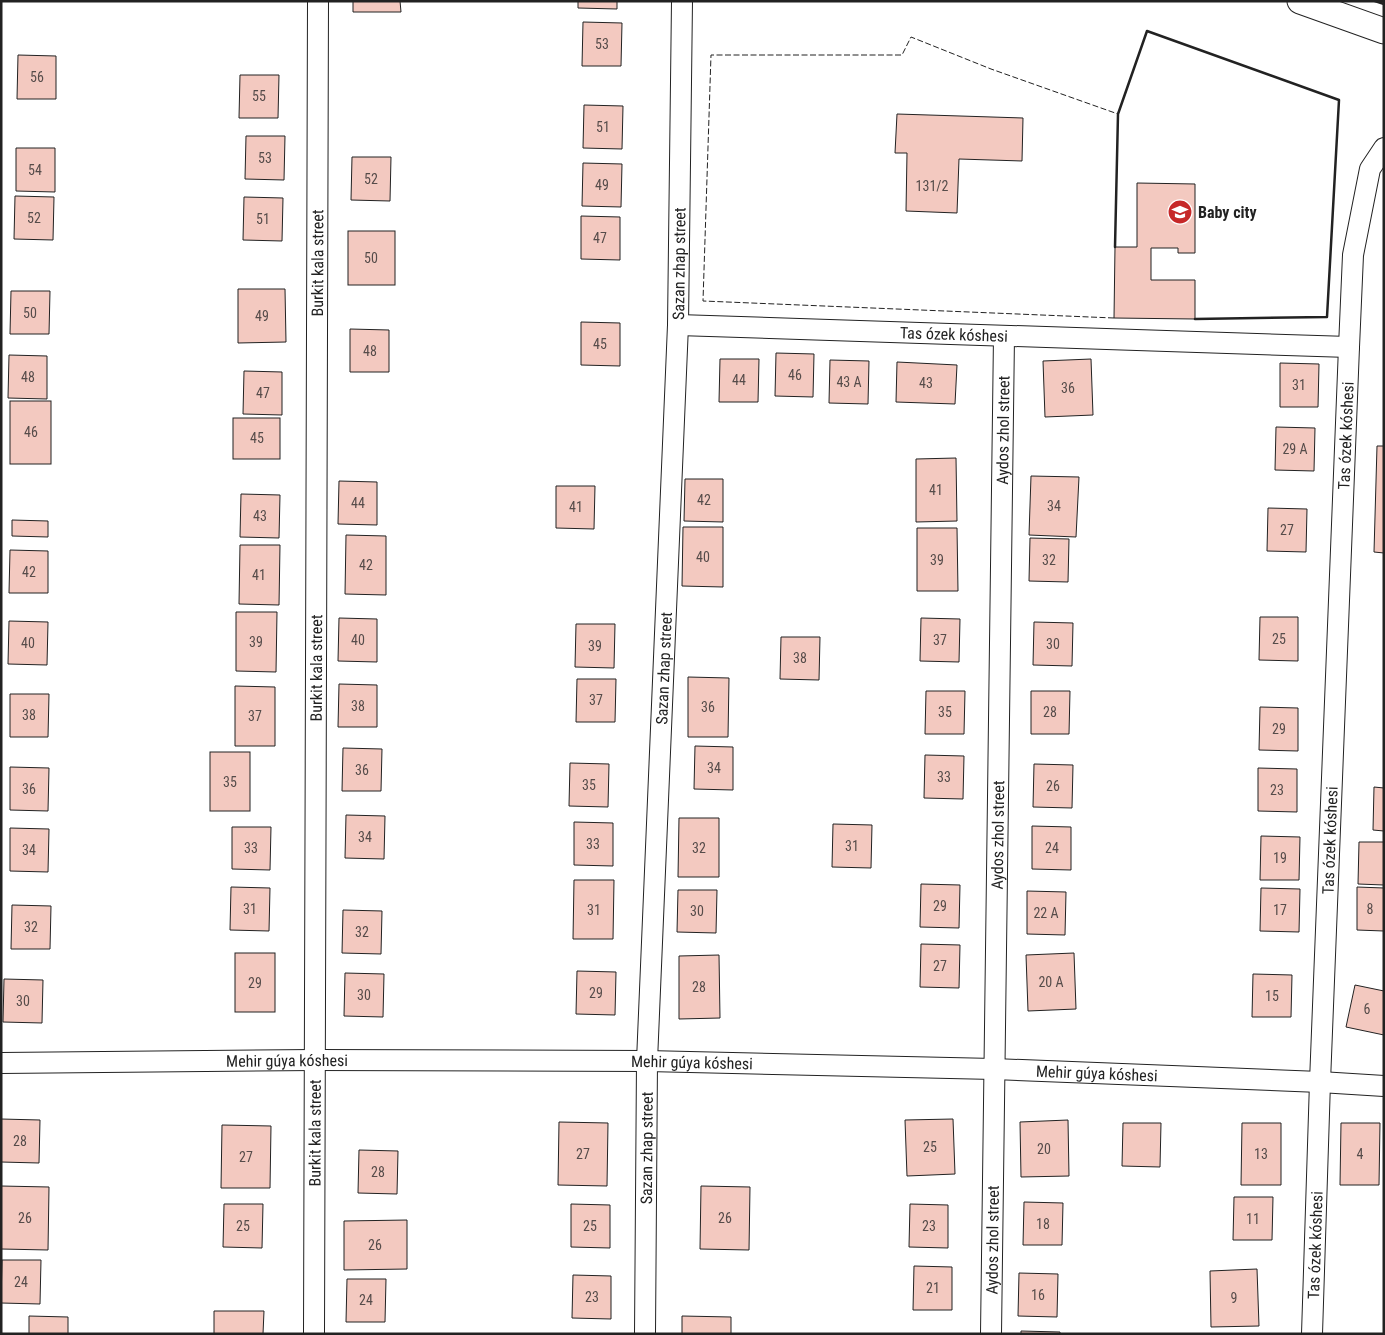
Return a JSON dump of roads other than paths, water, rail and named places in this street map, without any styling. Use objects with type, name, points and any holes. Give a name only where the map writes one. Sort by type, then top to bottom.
[{"type":"street","name":"Burkit kala street","points":[[314,1334],[318,1]]},
{"type":"street","name":"Sazan zhap street","points":[[645,1334],[647,1061],[678,326],[682,1]]},
{"type":"street","points":[[1300,1],[1384,31]]},
{"type":"street","name":"Tas ózek kóshesi","points":[[1312,1334],[1320,1082],[1354,255],[1370,169],[1384,148]]},
{"type":"street","name":"Tas ózek kóshesi","points":[[678,326],[1349,346]]},
{"type":"street","name":"Aydos zhol street","points":[[991,1334],[1004,336]]},
{"type":"street","name":"Mehir gúyа kóshesi","points":[[1,1063],[314,1060],[647,1061],[994,1069],[1384,1086]]},
{"type":"place","name":"Baby city","points":[[1180,212]]}]
